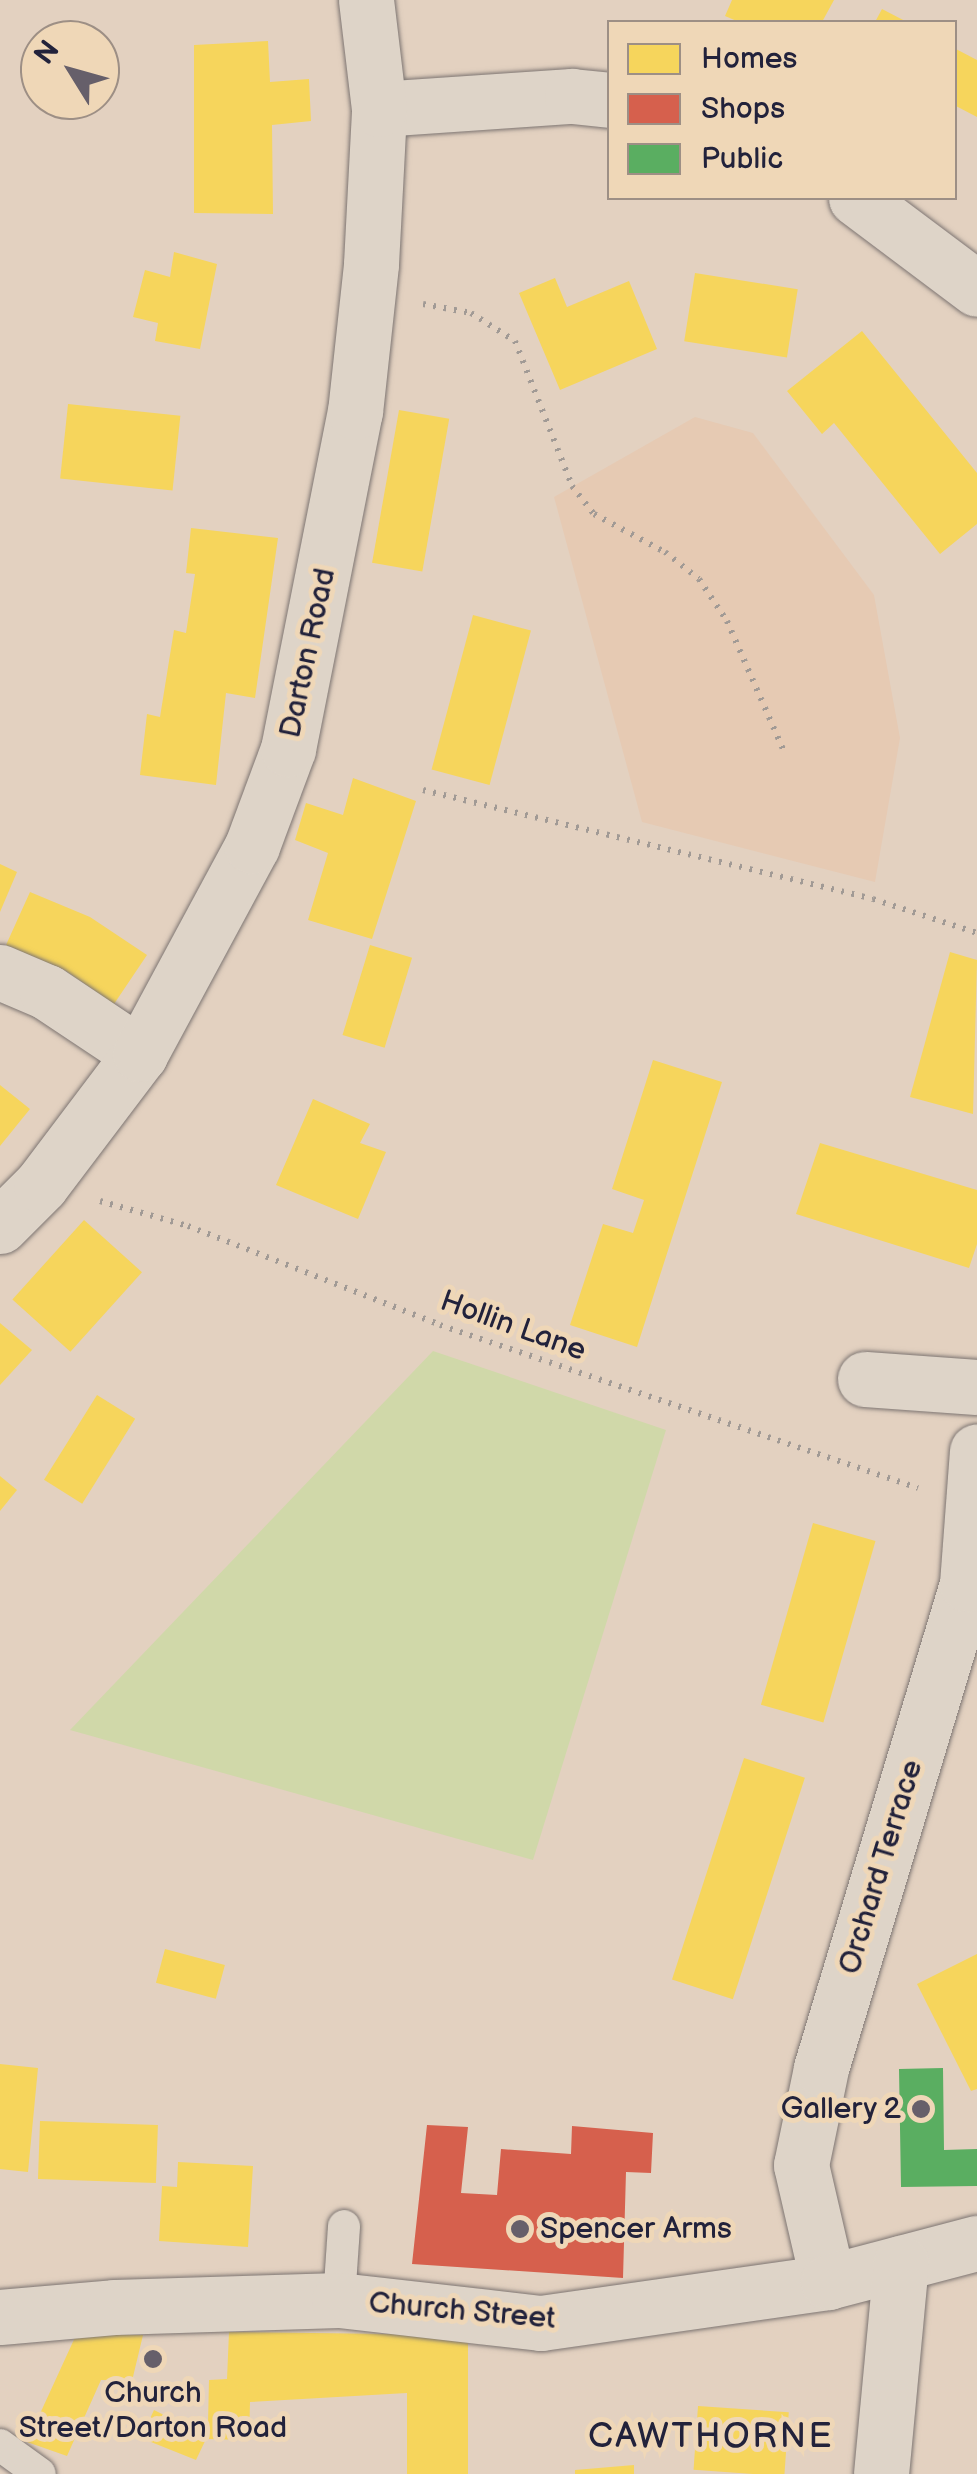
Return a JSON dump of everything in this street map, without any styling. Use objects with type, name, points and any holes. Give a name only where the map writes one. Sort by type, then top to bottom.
[{"type":"street","name":"Darton Road","points":[[0,1226],[41,1185],[140,1054],[252,846],[288,749],[326,578],[367,297],[380,109],[366,0]]},
{"type":"street","points":[[380,109],[572,96],[607,100]]},
{"type":"street","points":[[859,200],[977,289]]},
{"type":"street","points":[[0,972],[48,992],[140,1054]]},
{"type":"street","points":[[864,1379],[977,1387]]},
{"type":"street","name":"Orchard Terrace","points":[[828,2282],[801,2165],[821,2068],[967,1584],[977,1451]]},
{"type":"street","name":"Church Street","points":[[0,2318],[114,2306],[339,2300],[541,2322],[828,2282],[977,2243]]},
{"type":"street","points":[[881,2474],[902,2264]]},
{"type":"lane","points":[[339,2300],[344,2226]]},
{"type":"lane","points":[[0,2445],[40,2474]]},
{"type":"path","points":[[367,297],[471,312],[514,340],[572,486],[594,514],[665,552],[699,578],[727,621],[785,754]]},
{"type":"path","points":[[422,790],[873,900],[977,933]]},
{"type":"path","name":"Hollin Lane","points":[[41,1185],[188,1226],[440,1325],[973,1506]]},
{"type":"shaded area","points":[[695,417],[753,433],[874,595],[900,738],[875,882],[642,822],[554,497]]},
{"type":"green space","points":[[433,1351],[666,1430],[533,1860],[70,1730]]},
{"type":"building: Homes","points":[[732,0],[834,0],[823,20],[734,20],[725,16]]},
{"type":"building: Homes","points":[[882,9],[903,20],[876,20]]},
{"type":"building: Homes","points":[[268,41],[270,82],[309,79],[311,121],[272,125],[273,214],[194,213],[194,45]]},
{"type":"building: Homes","points":[[957,50],[977,60],[977,117],[957,107]]},
{"type":"building: Homes","points":[[174,252],[217,264],[200,349],[155,341],[158,323],[133,317],[145,270],[170,277]]},
{"type":"building: Homes","points":[[695,273],[798,289],[787,357],[684,341]]},
{"type":"building: Homes","points":[[555,278],[567,307],[629,281],[657,349],[560,390],[519,293]]},
{"type":"building: Homes","points":[[862,331],[977,473],[977,524],[940,554],[834,423],[822,434],[787,391]]},
{"type":"building: Homes","points":[[68,404],[180,416],[173,490],[60,479]]},
{"type":"building: Homes","points":[[399,410],[449,419],[422,572],[372,563]]},
{"type":"building: Homes","points":[[191,528],[278,538],[255,698],[226,693],[216,785],[140,775],[147,714],[160,717],[174,630],[186,633],[195,574],[186,573]]},
{"type":"building: Homes","points":[[473,615],[531,631],[490,785],[432,770]]},
{"type":"building: Homes","points":[[353,778],[416,801],[372,939],[308,920],[328,853],[295,840],[306,803],[343,815]]},
{"type":"building: Homes","points":[[0,864],[17,872],[0,912]]},
{"type":"building: Homes","points":[[30,892],[90,917],[147,955],[114,1004],[66,971],[6,945]]},
{"type":"building: Homes","points":[[370,945],[412,958],[385,1048],[343,1035]]},
{"type":"building: Homes","points":[[950,952],[977,960],[973,1114],[910,1097]]},
{"type":"building: Homes","points":[[653,1060],[722,1082],[637,1347],[570,1325],[603,1224],[633,1233],[644,1200],[612,1189]]},
{"type":"building: Homes","points":[[0,1085],[30,1109],[0,1146]]},
{"type":"building: Homes","points":[[313,1099],[370,1124],[360,1143],[386,1152],[358,1219],[276,1185]]},
{"type":"building: Homes","points":[[820,1143],[977,1190],[977,1244],[969,1268],[796,1214]]},
{"type":"building: Homes","points":[[84,1220],[142,1272],[70,1352],[12,1300]]},
{"type":"building: Homes","points":[[0,1323],[32,1350],[0,1385]]},
{"type":"building: Homes","points":[[97,1395],[135,1419],[82,1504],[44,1480]]},
{"type":"building: Homes","points":[[0,1476],[17,1490],[0,1511]]},
{"type":"building: Homes","points":[[813,1523],[875,1541],[823,1723],[761,1705]]},
{"type":"building: Homes","points":[[744,1758],[805,1778],[733,1999],[672,1980]]},
{"type":"building: Homes","points":[[165,1949],[225,1965],[216,1999],[156,1983]]},
{"type":"building: Homes","points":[[977,1954],[977,2089],[971,2091],[917,1984]]},
{"type":"building: Homes","points":[[0,2064],[38,2068],[28,2172],[0,2169]]},
{"type":"building: Homes","points":[[40,2121],[158,2125],[156,2183],[38,2179]]},
{"type":"building: Homes","points":[[178,2162],[253,2166],[248,2247],[159,2241],[162,2186],[177,2187]]},
{"type":"building: Homes","points":[[229,2332],[468,2335],[468,2474],[407,2474],[407,2393],[250,2402],[249,2440],[206,2439],[196,2460],[141,2438],[154,2410],[196,2431],[208,2423],[209,2380],[227,2379]]},
{"type":"building: Homes","points":[[77,2333],[143,2335],[132,2381],[101,2380],[67,2456],[27,2442]]},
{"type":"building: Homes","points":[[698,2406],[789,2412],[784,2474],[694,2470]]},
{"type":"building: Homes","points":[[634,2465],[634,2474],[575,2474],[575,2470]]},
{"type":"building: Shops","name":"Spencer Arms","points":[[427,2125],[468,2127],[461,2193],[497,2195],[501,2149],[571,2154],[572,2126],[653,2133],[651,2173],[626,2172],[623,2278],[412,2264]]},
{"type":"building: Public","name":"Gallery 2","points":[[943,2068],[944,2150],[977,2149],[977,2186],[901,2187],[899,2069]]},
{"type":"place","name":"Gallery 2","points":[[921,2109]]},
{"type":"place","name":"Spencer Arms","points":[[520,2229]]},
{"type":"place","name":"Church Street/Darton Road","points":[[153,2359]]},
{"type":"district","name":"CAWTHORNE","points":[[711,2437]]}]
